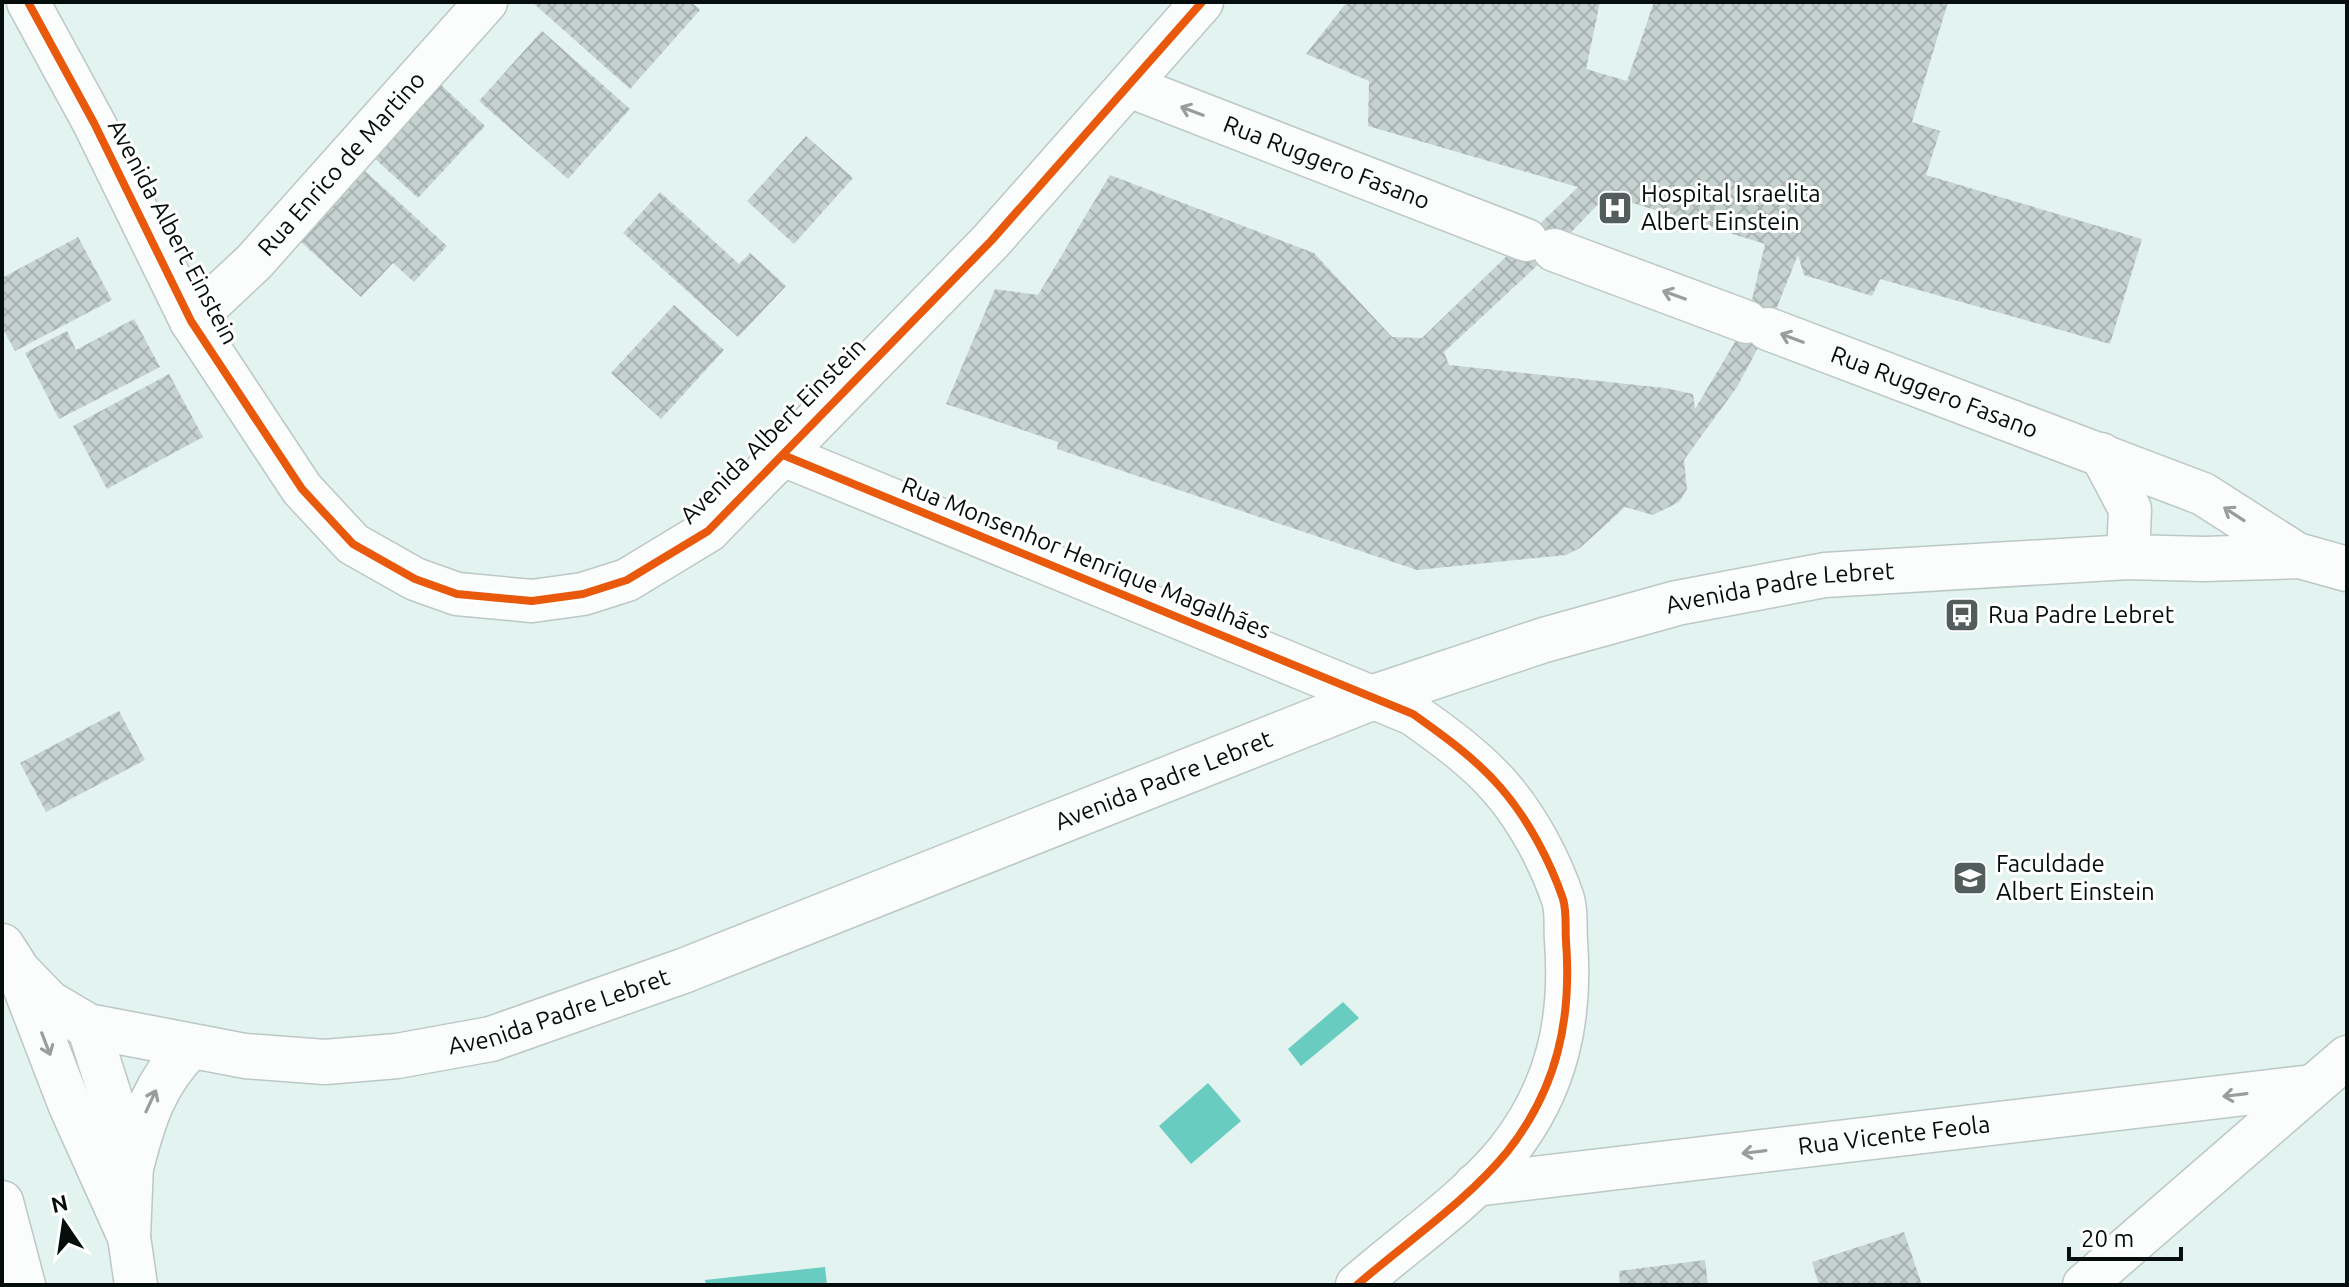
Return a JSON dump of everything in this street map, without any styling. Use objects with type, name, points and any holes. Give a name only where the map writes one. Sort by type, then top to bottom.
[{"type":"main road","name":"Avenida Padre Lebret","points":[[10,958],[49,1003],[88,1026],[189,1048],[325,1062],[397,1056],[491,1039],[683,971],[1374,697],[1544,640],[1677,603],[1825,575],[2128,557],[2204,559],[2300,556],[2347,569]]},
{"type":"main road","points":[[132,1164],[144,1114],[155,1090],[166,1071],[189,1048]]},
{"type":"street","name":"Avenida Albert Einstein","points":[[28,2],[94,123],[191,321],[302,489],[353,544],[415,579],[457,594],[532,601],[583,594],[627,580],[708,531],[829,403],[991,241],[1202,2]]},
{"type":"street","name":"Rua Enrico de Martino","points":[[191,321],[254,262],[486,2]]},
{"type":"street","name":"Rua Ruggero Fasano","points":[[1129,86],[1540,245],[2203,494],[2300,556]]},
{"type":"street","points":[[2101,454],[2130,509],[2128,557]]},
{"type":"street","name":"Rua Monsenhor Henrique Magalhães","points":[[783,455],[1413,714],[1456,745],[1501,788],[1537,841],[1563,901],[1569,978],[1562,1044],[1537,1104],[1507,1151],[1475,1185],[1357,1285]]},
{"type":"street","points":[[10,958],[70,1106],[129,1237]]},
{"type":"street","points":[[88,1026],[132,1164],[129,1237],[136,1285]]},
{"type":"street","points":[[2084,1285],[2347,1057]]},
{"type":"street","name":"Rua Vicente Feola","points":[[1475,1185],[2312,1086]]},
{"type":"street","points":[[2,1202],[24,1285]]},
{"type":"water","points":[[1343,1002],[1359,1018],[1301,1066],[1288,1049]]},
{"type":"water","points":[[1208,1083],[1241,1121],[1191,1164],[1159,1126]]},
{"type":"water","points":[[825,1267],[827,1285],[706,1285],[705,1280]]},
{"type":"building","points":[[532,2],[691,2],[700,10],[630,89]]},
{"type":"building","points":[[1347,2],[1600,2],[1586,69],[1627,81],[1654,2],[1948,2],[1912,122],[1940,131],[1926,175],[2142,239],[2110,344],[1880,279],[1872,296],[1804,275],[1798,255],[1768,329],[1737,387],[1684,460],[1687,489],[1679,502],[1653,515],[1625,507],[1580,548],[1566,555],[1417,570],[1057,449],[1058,442],[946,404],[995,289],[1038,295],[1110,175],[1314,253],[1392,337],[1422,338],[1578,187],[1368,126],[1369,81],[1306,54]],"holes":[[[1607,195],[1765,244],[1747,322],[1695,409],[1693,394],[1665,388],[1449,365],[1444,352],[1554,250]]]},
{"type":"building","points":[[542,31],[630,109],[568,179],[479,101]]},
{"type":"building","points":[[438,82],[485,126],[418,198],[371,155]]},
{"type":"building","points":[[806,136],[853,178],[794,244],[747,201]]},
{"type":"building","points":[[365,171],[447,246],[414,282],[393,263],[361,297],[299,240]]},
{"type":"building","points":[[660,192],[739,264],[750,253],[786,286],[738,337],[623,233]]},
{"type":"building","points":[[78,237],[112,300],[15,351],[2,327],[2,278]]},
{"type":"building","points":[[674,305],[724,350],[661,419],[611,373]]},
{"type":"building","points":[[134,319],[160,367],[59,419],[25,353],[67,331],[76,350]]},
{"type":"building","points":[[169,374],[203,437],[107,489],[73,426]]},
{"type":"building","points":[[119,711],[145,760],[46,812],[20,763]]},
{"type":"building","points":[[1904,1232],[1922,1285],[1819,1285],[1812,1262]]},
{"type":"building","points":[[1705,1260],[1708,1285],[1620,1285],[1619,1271]]},
{"type":"cycle path","points":[[28,2],[94,123],[191,321],[302,489],[353,544],[415,579],[457,594],[532,601],[583,594],[627,580],[708,531],[991,241],[1202,2]]},
{"type":"cycle path","points":[[783,455],[1413,714],[1481,767],[1520,813],[1552,870],[1565,909],[1566,998],[1558,1052],[1538,1104],[1491,1171],[1357,1285]]},
{"type":"place","name":"Hospital Israelita Albert Einstein","points":[[1615,208]]},
{"type":"place","name":"Rua Padre Lebret","points":[[1962,615]]},
{"type":"place","name":"Faculdade Albert Einstein","points":[[1970,878]]}]
